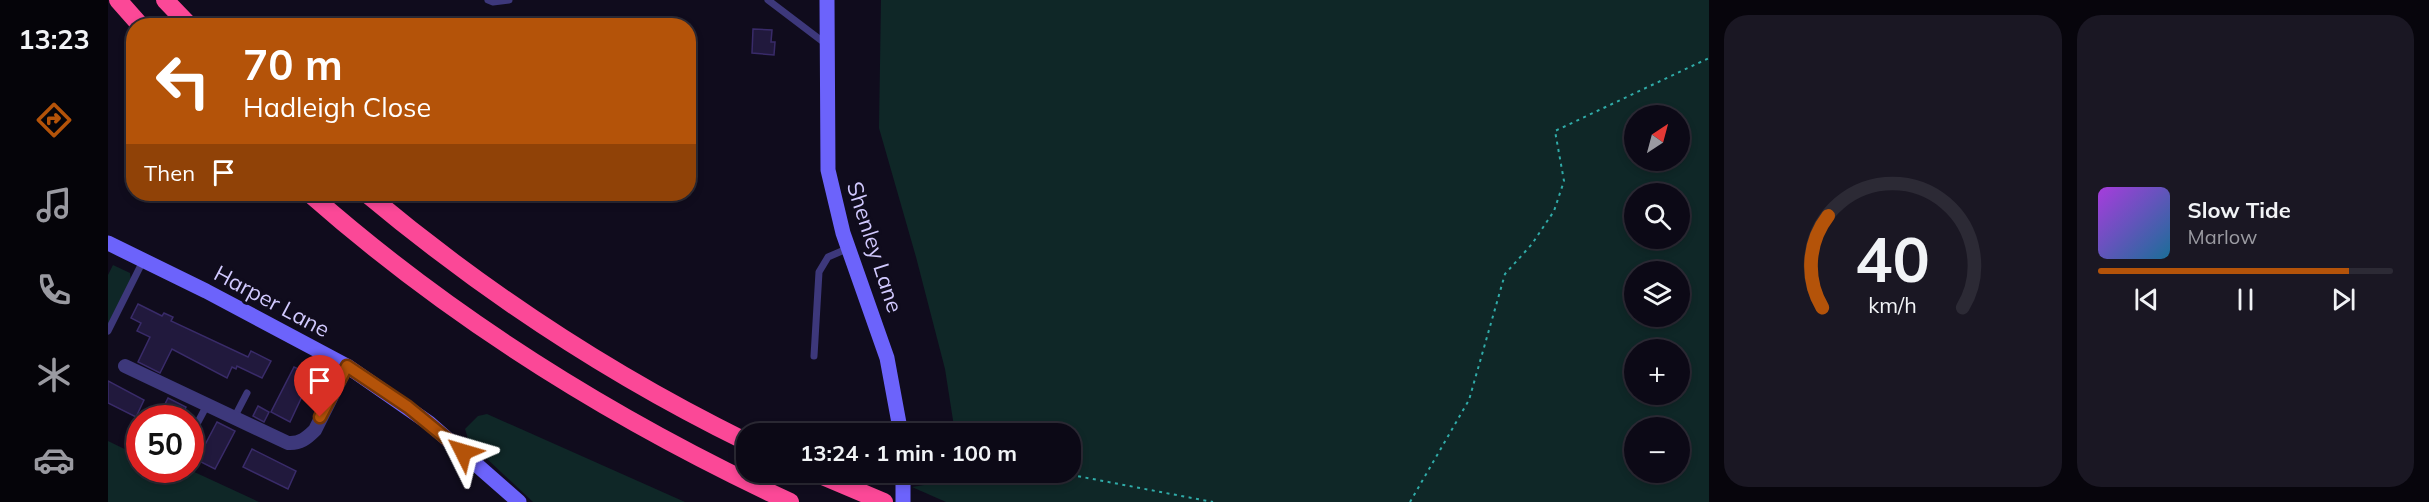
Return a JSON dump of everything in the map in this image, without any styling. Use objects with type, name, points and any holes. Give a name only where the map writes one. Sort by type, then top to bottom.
[{"type":"highway","points":[[118,0],[134,18]]},
{"type":"highway","points":[[165,0],[182,18]]},
{"type":"highway","points":[[318,201],[346,226],[418,280],[549,372],[721,470],[790,502]]},
{"type":"highway","points":[[375,201],[429,246],[536,321],[618,373],[736,436]]},
{"type":"highway","points":[[839,483],[884,502]]},
{"type":"main road","name":"Shenley Lane","points":[[827,0],[828,170],[849,248],[887,358],[899,423]]},
{"type":"main road","name":"Harper Lane","points":[[108,243],[144,259],[347,366],[429,423],[519,502]]},
{"type":"main road","points":[[903,483],[903,502]]},
{"type":"street","points":[[125,366],[288,443],[295,444],[315,430],[347,366]]},
{"type":"lane","points":[[488,0],[493,2],[508,0]]},
{"type":"lane","points":[[768,0],[776,3],[826,44]]},
{"type":"lane","points":[[814,356],[819,272],[828,256],[849,248]]},
{"type":"lane","points":[[108,331],[144,259]]},
{"type":"lane","points":[[234,418],[247,393]]},
{"type":"lane","points":[[204,411],[207,405]]},
{"type":"path","points":[[1410,502],[1469,400],[1505,274],[1532,244],[1554,211],[1564,181],[1555,131],[1709,58]]},
{"type":"path","points":[[1081,477],[1213,502]]},
{"type":"green space","points":[[881,0],[1709,0],[1709,502],[946,502],[912,487],[936,483],[1081,483],[1081,423],[953,423],[945,369],[879,128]]},
{"type":"green space","points":[[113,265],[130,273],[131,281],[108,325],[108,275]]},
{"type":"green space","points":[[487,414],[685,502],[533,502],[469,442],[465,429],[478,416]]},
{"type":"green space","points":[[108,441],[126,450],[126,483],[204,483],[204,476],[259,502],[108,502]]},
{"type":"building","points":[[753,29],[772,30],[771,42],[775,42],[774,55],[752,53]]},
{"type":"building","points":[[138,304],[162,316],[164,313],[173,317],[171,321],[248,357],[251,351],[271,361],[262,378],[237,366],[236,369],[232,367],[227,378],[172,349],[160,373],[138,362],[150,337],[137,331],[141,323],[131,318]]},
{"type":"building","points":[[294,367],[312,375],[290,422],[271,412]]},
{"type":"building","points":[[108,381],[144,400],[142,405],[126,405],[126,412],[108,403]]},
{"type":"building","points":[[168,398],[182,405],[164,405]]},
{"type":"building","points":[[258,406],[269,412],[264,422],[253,416]]},
{"type":"building","points":[[217,422],[235,431],[215,469],[204,464],[204,447]]},
{"type":"building","points":[[252,449],[296,471],[288,489],[243,467]]},
{"type":"route","points":[[320,417],[347,366],[408,407],[463,452]]}]
